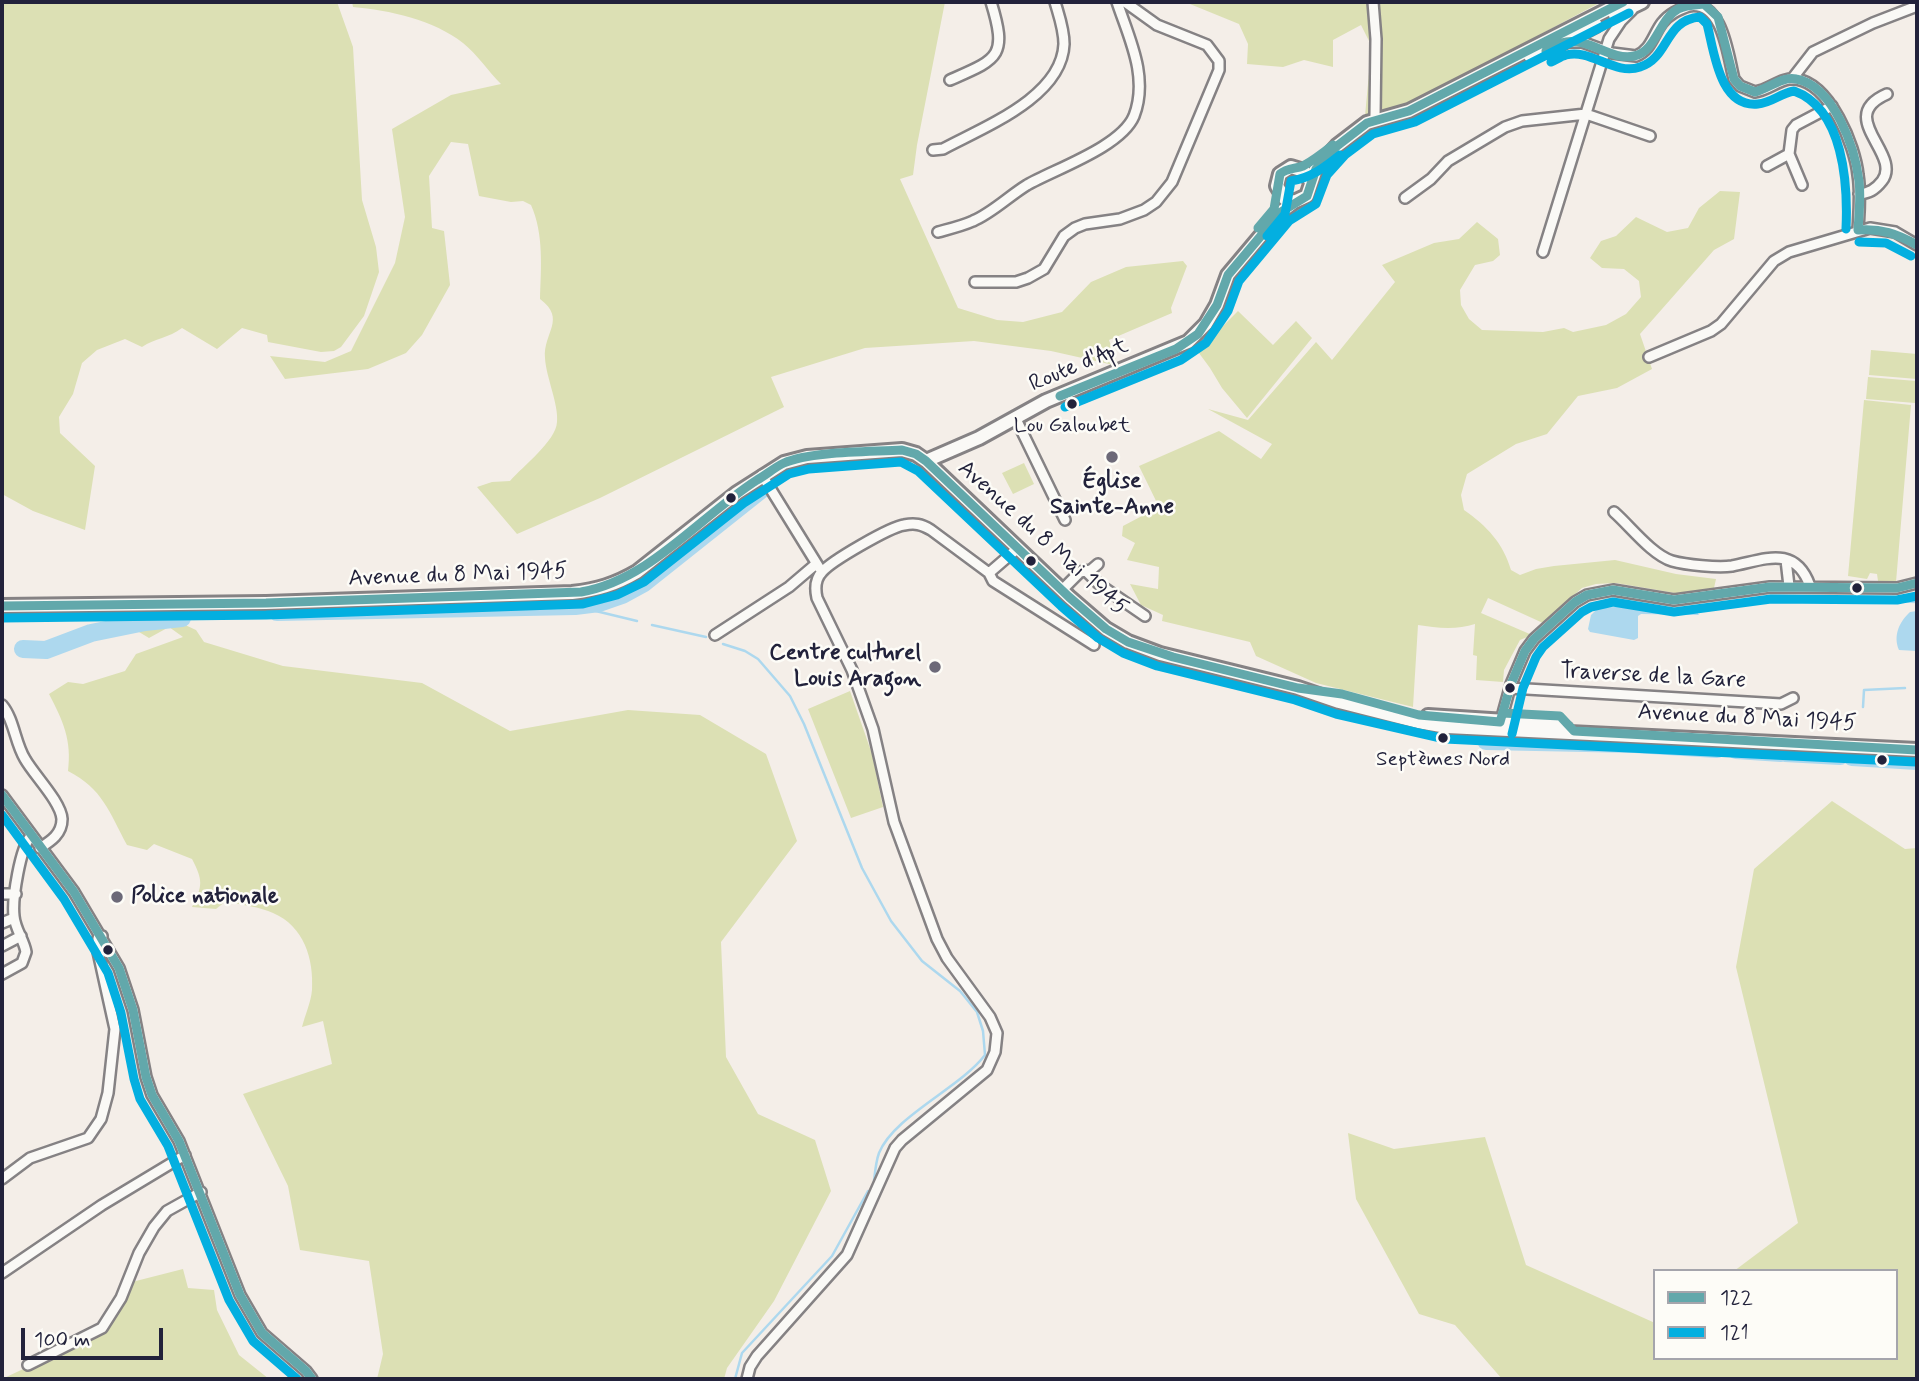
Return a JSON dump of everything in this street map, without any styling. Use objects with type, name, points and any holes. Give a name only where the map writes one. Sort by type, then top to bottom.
[{"type":"main road","points":[[1503,64],[1563,42],[1623,2]]},
{"type":"main road","points":[[1206,324],[1218,280],[1224,269],[1274,209],[1278,192],[1277,181],[1285,170],[1314,165],[1367,123],[1415,107],[1503,64],[1640,3]]},
{"type":"main road","points":[[1278,192],[1285,199],[1294,202],[1307,196],[1314,165],[1365,119],[1415,107]]},
{"type":"main road","points":[[1298,168],[1309,176],[1311,182]]},
{"type":"main road","name":"Route d'Apt","points":[[926,461],[979,438],[1046,401],[1176,349],[1198,334],[1217,305],[1228,275],[1281,212],[1294,202]]},
{"type":"main road","name":"Avenue du 8 Mai 1945","points":[[2,606],[266,603],[595,591],[620,582],[636,572],[762,475],[784,463],[807,457],[902,450],[916,454],[926,461],[1106,629],[1128,642],[1160,654],[1298,688],[1339,702],[1418,722],[1500,726],[1552,733],[1574,731],[1917,750]]},
{"type":"street","points":[[950,80],[985,65],[1000,44],[1001,35],[991,2]]},
{"type":"street","points":[[933,150],[943,149],[1025,103],[1044,88],[1057,72],[1064,42],[1055,2]]},
{"type":"street","points":[[937,232],[976,220],[1027,185],[1099,148],[1127,127],[1133,117],[1140,83],[1117,2]]},
{"type":"street","points":[[975,282],[1016,282],[1036,275],[1044,269],[1064,236],[1075,228],[1120,219],[1144,210],[1156,202],[1172,182],[1219,70],[1219,61],[1208,45],[1157,25],[1125,2]]},
{"type":"street","points":[[1373,2],[1376,39],[1375,116]]},
{"type":"street","points":[[1543,252],[1609,39],[1620,21],[1640,3]]},
{"type":"street","points":[[1563,42],[1582,42],[1630,57],[1642,54],[1666,17],[1694,4],[1704,4],[1718,17],[1734,79],[1748,90],[1761,91],[1783,80],[1806,82],[1832,106],[1855,160],[1859,194],[1858,230]]},
{"type":"street","points":[[1792,79],[1813,52],[1873,23],[1917,6]]},
{"type":"street","points":[[1591,24],[1609,39],[1617,50],[1630,57]]},
{"type":"street","points":[[1591,24],[1600,66]]},
{"type":"street","points":[[1594,46],[1609,39]]},
{"type":"street","points":[[1859,194],[1869,193],[1885,178],[1887,169],[1884,159],[1867,126],[1867,119],[1873,103],[1887,94]]},
{"type":"street","points":[[1802,185],[1789,154],[1792,130],[1796,125],[1832,106]]},
{"type":"street","points":[[1405,198],[1431,179],[1448,162],[1505,127],[1522,121],[1586,114],[1650,136]]},
{"type":"street","points":[[1767,166],[1789,154]]},
{"type":"street","points":[[1649,357],[1711,331],[1721,324],[1782,255],[1870,228],[1902,235],[1917,245]]},
{"type":"street","points":[[1015,417],[1065,520]]},
{"type":"street","points":[[747,1379],[757,1356],[847,1255],[895,1148],[987,1070],[998,1043],[990,1017],[947,958],[925,910],[894,822],[873,729],[852,670],[817,598],[815,587],[819,568],[762,475]]},
{"type":"street","points":[[1614,512],[1662,556],[1673,561],[1729,566],[1766,557],[1786,560],[1796,563],[1806,575],[1810,586]]},
{"type":"street","points":[[715,635],[819,568],[885,532],[914,524],[930,530],[989,573],[993,580],[1094,645]]},
{"type":"street","points":[[989,573],[1018,548]]},
{"type":"street","points":[[1786,560],[1789,586]]},
{"type":"street","points":[[1062,590],[1080,572],[1098,564]]},
{"type":"street","points":[[1086,571],[1100,585],[1144,616]]},
{"type":"street","points":[[1500,726],[1510,688],[1525,651],[1575,602],[1587,595],[1613,590],[1674,600],[1745,589],[1789,586],[1897,588],[1917,583]]},
{"type":"street","name":"Traverse de la Gare","points":[[1510,688],[1781,704],[1793,698]]},
{"type":"street","points":[[2,705],[8,713],[19,750],[59,808],[62,819],[55,838],[40,848]]},
{"type":"street","points":[[2,795],[74,892],[119,968],[152,1094],[201,1192],[240,1295],[262,1334],[312,1379]]},
{"type":"street","points":[[2,974],[17,967],[25,959],[26,952],[14,918],[24,846],[32,836]]},
{"type":"street","points":[[2,894],[16,894]]},
{"type":"street","points":[[2,923],[14,918]]},
{"type":"street","points":[[2,946],[21,936]]},
{"type":"street","points":[[2,1179],[30,1158],[89,1138],[101,1119],[108,1093],[115,1029],[98,952],[98,938],[102,936]]},
{"type":"street","points":[[2,1273],[102,1205],[185,1156]]},
{"type":"street","points":[[28,1365],[102,1328],[121,1298],[139,1253],[154,1227],[167,1211],[201,1192]]},
{"type":"green space","points":[[2,2],[337,2],[353,47],[362,200],[376,247],[379,272],[364,316],[341,347],[334,351],[321,352],[268,342],[267,335],[242,328],[217,349],[182,328],[142,347],[125,339],[97,350],[82,363],[73,394],[59,417],[60,433],[95,466],[85,530],[33,511],[2,494]]},
{"type":"green space","points":[[352,2],[945,2],[913,175],[900,179],[958,308],[997,320],[1023,322],[1062,312],[1091,282],[1126,267],[1183,261],[1187,266],[1171,308],[1172,313],[1109,340],[1118,366],[1051,351],[974,341],[865,348],[771,377],[784,407],[600,498],[517,534],[477,487],[492,482],[510,481],[545,445],[555,429],[556,408],[545,358],[553,320],[548,306],[540,299],[540,239],[531,205],[523,201],[511,202],[479,196],[468,144],[451,142],[429,176],[432,228],[444,231],[450,285],[422,335],[406,353],[368,369],[285,379],[270,356],[325,362],[351,351],[395,263],[405,217],[392,129],[451,95],[501,84],[473,52],[439,28],[411,18],[353,7]]},
{"type":"green space","points":[[1185,2],[1601,2],[1414,102],[1365,116],[1371,51],[1361,25],[1333,40],[1333,67],[1304,60],[1283,67],[1247,64],[1248,44],[1239,24]]},
{"type":"green space","points":[[1720,191],[1740,192],[1734,239],[1714,250],[1640,334],[1652,369],[1617,388],[1578,396],[1547,434],[1516,444],[1467,474],[1461,495],[1464,510],[1493,536],[1504,551],[1511,570],[1520,575],[1554,566],[1615,560],[1676,574],[1716,579],[1714,588],[1681,594],[1616,583],[1596,584],[1582,588],[1543,623],[1488,598],[1481,613],[1532,635],[1520,640],[1504,670],[1503,682],[1476,680],[1477,656],[1473,655],[1475,624],[1446,628],[1418,625],[1413,707],[1316,683],[1256,656],[1250,642],[1162,621],[1163,615],[1141,605],[1130,584],[1158,589],[1159,567],[1127,560],[1135,543],[1122,536],[1123,526],[1159,507],[1139,466],[1219,431],[1261,459],[1272,444],[1208,409],[1248,420],[1316,342],[1332,360],[1395,282],[1382,265],[1434,243],[1459,239],[1477,222],[1498,239],[1500,255],[1493,261],[1475,265],[1460,290],[1461,305],[1469,319],[1482,330],[1543,332],[1564,328],[1573,332],[1606,325],[1626,314],[1641,297],[1639,281],[1624,269],[1602,268],[1590,258],[1601,241],[1616,236],[1636,217],[1667,232],[1688,228],[1699,208]]},
{"type":"green space","points":[[1238,311],[1273,345],[1296,321],[1312,338],[1247,418],[1222,388],[1196,349]]},
{"type":"green space","points":[[1871,350],[1917,354],[1917,379],[1869,375]]},
{"type":"green space","points":[[1868,377],[1916,381],[1915,403],[1866,399]]},
{"type":"green space","points":[[1864,400],[1911,405],[1896,582],[1878,581],[1877,574],[1870,573],[1867,579],[1848,576]]},
{"type":"green space","points":[[1024,463],[1034,484],[1013,494],[1002,473]]},
{"type":"green space","points":[[189,609],[189,621],[183,624],[196,630],[204,642],[283,666],[422,683],[510,731],[628,710],[700,715],[766,754],[797,841],[721,942],[726,1057],[758,1114],[815,1140],[831,1191],[774,1301],[727,1368],[724,1379],[377,1379],[383,1354],[369,1261],[300,1250],[288,1186],[243,1094],[332,1064],[323,1021],[302,1027],[312,990],[311,967],[305,945],[292,926],[268,911],[226,901],[216,909],[192,907],[200,883],[192,859],[154,844],[147,850],[127,845],[104,802],[80,778],[68,771],[69,750],[65,731],[49,694],[68,682],[83,684],[125,671],[136,654],[183,637],[169,627],[149,638],[139,632],[123,631],[122,612]]},
{"type":"green space","points":[[850,691],[872,754],[883,807],[851,818],[808,709]]},
{"type":"green space","points":[[1832,801],[1905,849],[1917,848],[1917,1379],[1502,1379],[1455,1325],[1419,1314],[1356,1199],[1348,1133],[1394,1149],[1485,1137],[1526,1265],[1653,1322],[1653,1360],[1898,1360],[1898,1269],[1737,1269],[1798,1223],[1736,967],[1754,869]]},
{"type":"green space","points":[[183,1269],[188,1288],[214,1290],[217,1310],[239,1355],[269,1379],[2,1379],[102,1332],[132,1282]]},
{"type":"water","points":[[1632,606],[1697,612],[1699,615],[1641,614],[1638,616],[1638,638],[1634,640],[1590,632],[1588,629],[1591,615],[1598,608]]},
{"type":"water","points":[[1917,611],[1917,651],[1899,650],[1897,634],[1900,625],[1910,612]]},
{"type":"waterway","points":[[277,612],[575,606],[599,603],[644,583],[766,486]]},
{"type":"waterway","points":[[1891,601],[1917,602]]},
{"type":"waterway","points":[[575,606],[637,621]]},
{"type":"waterway","points":[[23,649],[46,650],[91,633],[182,618]]},
{"type":"waterway","points":[[652,625],[706,637]]},
{"type":"waterway","points":[[723,644],[745,651],[758,659],[790,696],[804,724],[862,868],[891,921],[922,961],[960,991],[977,1012],[983,1031],[985,1055],[960,1079],[898,1127],[879,1153],[874,1181]]},
{"type":"waterway","points":[[1863,707],[1864,690],[1905,688]]},
{"type":"waterway","points":[[1486,741],[1635,744],[1717,749]]},
{"type":"waterway","points":[[1736,750],[1781,753]]},
{"type":"waterway","points":[[1785,753],[1840,756]]},
{"type":"waterway","points":[[1852,757],[1917,761]]},
{"type":"waterway","points":[[735,1379],[742,1353],[832,1256],[868,1191]]},
{"type":"transit line","name":"122","points":[[1060,396],[1176,349],[1198,334],[1217,305],[1228,275],[1281,212],[1307,196],[1316,169],[1337,146],[1367,123],[1409,111],[1623,2]]},
{"type":"transit line","name":"122","points":[[1546,51],[1563,43],[1575,42],[1625,57],[1634,56],[1653,42],[1666,20],[1678,9],[1704,4],[1718,17],[1734,79],[1740,86],[1755,92],[1786,79],[1796,79],[1809,84],[1832,106],[1847,136],[1857,167],[1860,193],[1858,230]]},
{"type":"transit line","name":"121","points":[[1065,407],[1181,360],[1206,343],[1228,311],[1239,281],[1289,221],[1316,204],[1327,175],[1345,155],[1373,134],[1415,122],[1629,13]]},
{"type":"transit line","name":"121","points":[[1551,62],[1575,54],[1621,68],[1640,67],[1657,55],[1680,25],[1700,17],[1707,24],[1721,75],[1735,97],[1745,103],[1758,104],[1794,91],[1811,100],[1824,114],[1840,150],[1846,191],[1846,229]]},
{"type":"transit line","name":"122","points":[[1258,228],[1274,209],[1280,174],[1303,166],[1333,145]]},
{"type":"transit line","name":"121","points":[[1267,236],[1285,214],[1291,181],[1311,175],[1340,155]]},
{"type":"transit line","name":"122","points":[[1858,230],[1889,233],[1917,245]]},
{"type":"transit line","name":"121","points":[[1859,242],[1886,243],[1911,256]]},
{"type":"transit line","name":"122","points":[[2,606],[266,603],[581,592],[629,575],[652,561],[736,495],[784,463],[825,454],[902,450],[916,454],[926,461],[1069,597],[1106,629],[1128,642],[1173,657],[1298,688],[1342,694],[1419,715],[1500,722]]},
{"type":"transit line","name":"121","points":[[2,618],[266,615],[583,604],[617,595],[644,582],[744,503],[789,474],[809,469],[901,462],[918,471],[1098,638],[1123,653],[1157,666],[1295,700],[1336,714],[1445,739],[1916,762]]},
{"type":"transit line","name":"122","points":[[1500,722],[1511,684],[1525,651],[1534,639],[1575,602],[1587,595],[1613,590],[1674,600],[1770,587],[1897,588],[1917,583]]},
{"type":"transit line","name":"121","points":[[1512,734],[1523,688],[1536,657],[1543,647],[1591,607],[1613,602],[1674,612],[1771,599],[1897,600],[1917,596]]},
{"type":"transit line","name":"122","points":[[1503,713],[1560,716],[1574,731]]},
{"type":"transit line","name":"122","points":[[1574,731],[1917,750]]},
{"type":"transit line","name":"122","points":[[2,795],[74,892],[119,968],[133,1010],[152,1095],[179,1141],[240,1295],[262,1333],[312,1379]]},
{"type":"transit line","name":"121","points":[[2,815],[64,899],[108,973],[121,1013],[140,1099],[168,1146],[229,1300],[253,1341],[297,1379]]},
{"type":"place","name":"Lou Galoubet","points":[[1072,404]]},
{"type":"place","name":"Église Sainte-Anne","points":[[1112,457]]},
{"type":"place","name":"Centre culturel Louis Aragon","points":[[935,667]]},
{"type":"place","name":"Septèmes Nord","points":[[1443,738]]},
{"type":"place","name":"Police nationale","points":[[117,897]]}]
